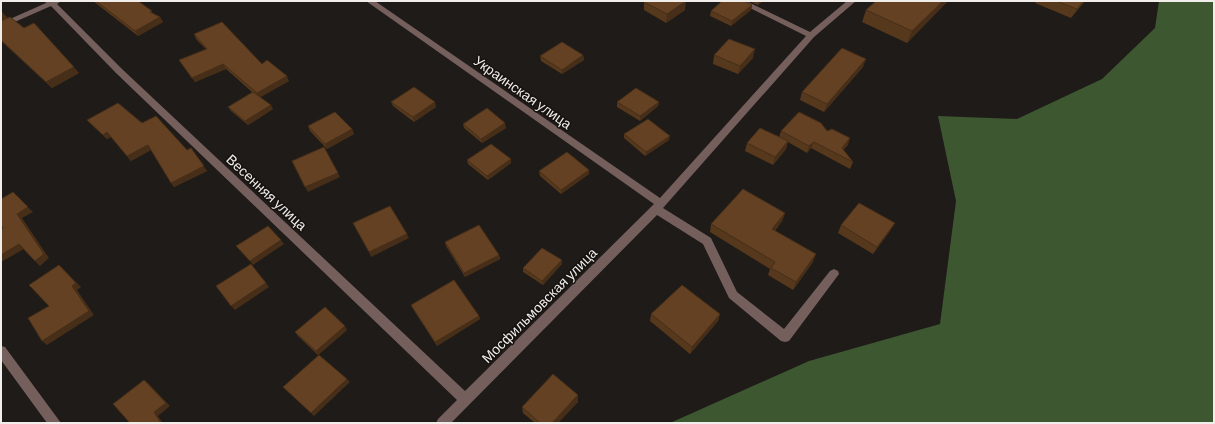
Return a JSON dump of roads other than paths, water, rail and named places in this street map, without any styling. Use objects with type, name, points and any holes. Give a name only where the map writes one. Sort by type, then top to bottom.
[{"type":"street","name":"Украинская улица","points":[[370,1],[659,206]]},
{"type":"street","points":[[740,1],[811,35]]},
{"type":"street","name":"Мосфильмовская улица","points":[[442,423],[659,206],[811,35],[852,1]]},
{"type":"street","points":[[1,26],[53,2]]},
{"type":"street","name":"Весенняя улица","points":[[53,2],[119,72],[465,399]]},
{"type":"street","points":[[659,206],[707,241],[733,295],[785,337],[834,274]]},
{"type":"street","points":[[1,351],[55,423]]}]
